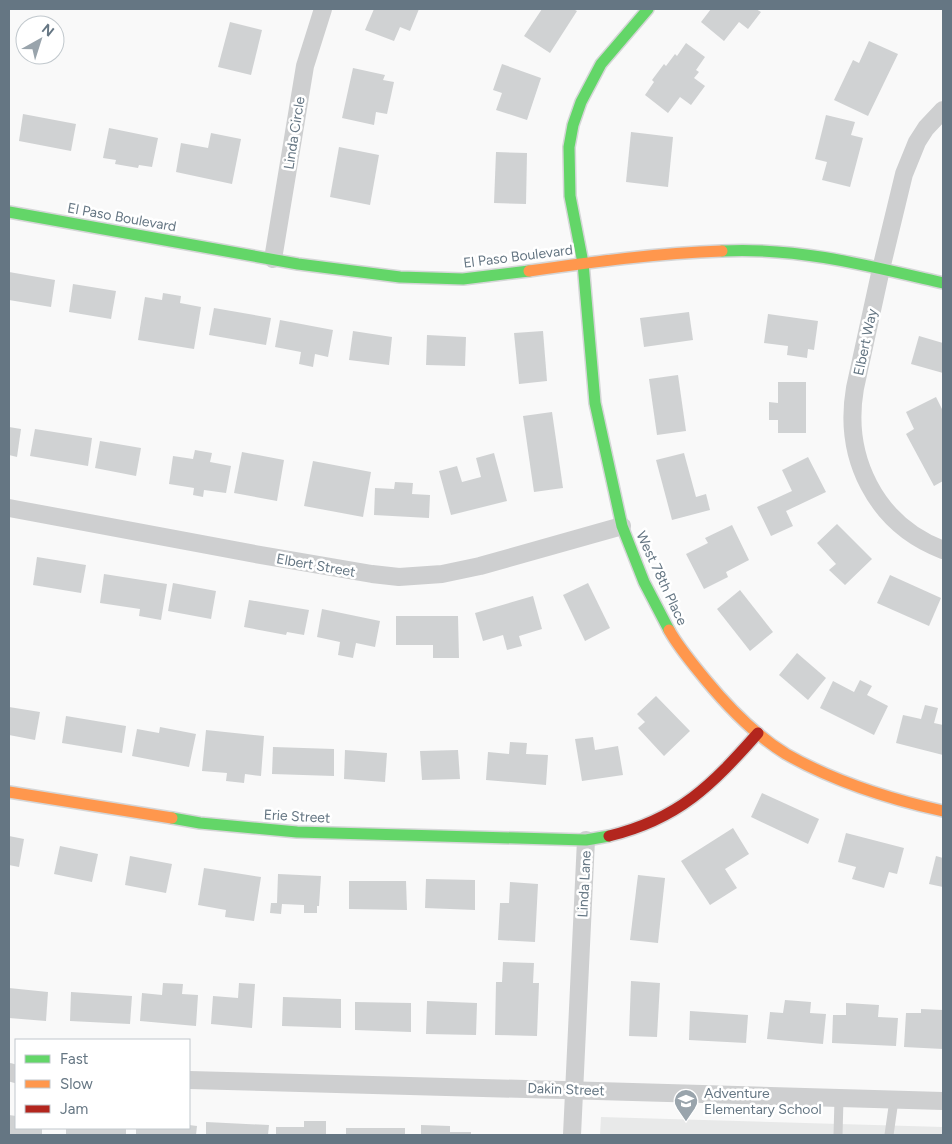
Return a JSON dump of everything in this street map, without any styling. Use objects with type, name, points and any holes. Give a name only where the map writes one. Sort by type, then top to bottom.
[{"type":"street","name":"Linda Circle","points":[[273,259],[305,66],[323,9]]},
{"type":"street","points":[[583,263],[570,196],[569,147],[573,124],[581,102],[601,64],[648,9]]},
{"type":"street","name":"Elbert Way","points":[[943,110],[926,128],[917,142],[904,174],[881,269],[852,407],[855,445],[868,483],[880,502],[910,532],[943,550]]},
{"type":"street","name":"El Paso Boulevard","points":[[9,212],[273,259],[400,277],[463,279],[583,263],[689,252],[735,250],[779,251],[813,255],[943,283]]},
{"type":"street","name":"West 78th Place","points":[[583,263],[595,403],[622,526],[644,582],[678,646],[721,698],[758,733],[785,752],[839,780],[898,801],[943,811]]},
{"type":"street","name":"Elbert Street","points":[[9,508],[256,554],[399,577],[442,574],[480,566],[622,526]]},
{"type":"street","name":"Linda Lane","points":[[572,1135],[586,840],[607,838],[640,828],[672,812],[711,784],[758,733]]},
{"type":"street","name":"Erie Street","points":[[9,792],[200,823],[297,832],[586,840]]},
{"type":"street","name":"Dakin Street","points":[[190,1080],[573,1089],[943,1101]]},
{"type":"lane","points":[[838,1135],[839,1099]]},
{"type":"lane","points":[[889,1135],[894,1100]]},
{"type":"shaded area","name":"Adventure Elementary School","points":[[601,1117],[943,1127],[943,1135],[600,1135]]},
{"type":"building","points":[[374,9],[419,9],[410,31],[400,27],[394,41],[365,30]]},
{"type":"building","points":[[542,9],[573,9],[577,11],[550,53],[524,36]]},
{"type":"building","points":[[711,9],[756,9],[761,12],[748,29],[739,22],[724,41],[701,22]]},
{"type":"building","points":[[230,22],[262,30],[251,75],[218,67]]},
{"type":"building","points":[[869,41],[898,54],[868,116],[834,100],[853,60],[859,63]]},
{"type":"building","points":[[686,43],[705,57],[696,70],[699,72],[694,78],[705,86],[691,105],[680,97],[668,113],[645,95],[654,82],[652,80],[664,64],[666,66],[675,54],[677,56]]},
{"type":"building","points":[[502,64],[541,78],[527,120],[496,110],[502,93],[493,90]]},
{"type":"building","points":[[353,68],[385,75],[383,80],[394,82],[387,114],[376,112],[374,125],[342,118]]},
{"type":"building","points":[[23,114],[76,124],[71,151],[19,141]]},
{"type":"building","points":[[826,115],[855,122],[851,135],[863,138],[850,187],[822,180],[827,162],[815,159]]},
{"type":"building","points":[[109,128],[158,138],[152,167],[139,165],[138,168],[115,164],[116,160],[103,158]]},
{"type":"building","points":[[631,132],[673,137],[668,187],[626,182]]},
{"type":"building","points":[[211,133],[241,139],[232,184],[176,172],[181,143],[208,148]]},
{"type":"building","points":[[339,147],[379,155],[370,205],[330,197]]},
{"type":"building","points":[[496,152],[527,153],[526,204],[494,203]]},
{"type":"building","points":[[9,272],[55,280],[51,307],[9,300]]},
{"type":"building","points":[[73,284],[116,291],[111,319],[69,312]]},
{"type":"building","points":[[163,293],[181,296],[180,303],[201,307],[194,349],[138,340],[145,297],[162,300]]},
{"type":"building","points":[[214,308],[271,318],[266,345],[209,335]]},
{"type":"building","points":[[689,312],[693,340],[644,347],[640,318]]},
{"type":"building","points":[[768,314],[818,321],[814,350],[808,349],[807,358],[787,355],[788,346],[764,343]]},
{"type":"building","points":[[280,320],[333,330],[328,357],[315,354],[313,367],[299,364],[301,352],[275,347]]},
{"type":"building","points":[[353,331],[392,337],[389,365],[349,360]]},
{"type":"building","points":[[543,331],[547,381],[519,384],[514,333]]},
{"type":"building","points":[[427,335],[466,337],[465,366],[426,365]]},
{"type":"building","points":[[919,336],[943,343],[943,373],[911,364]]},
{"type":"building","points":[[678,375],[686,431],[657,435],[649,379]]},
{"type":"building","points":[[778,382],[806,382],[806,433],[778,433],[778,420],[769,420],[769,402],[778,403]]},
{"type":"building","points":[[936,397],[943,411],[943,481],[934,486],[906,434],[914,429],[906,412]]},
{"type":"building","points":[[552,412],[563,488],[534,492],[523,416]]},
{"type":"building","points":[[9,427],[21,429],[17,457],[9,455]]},
{"type":"building","points":[[35,429],[92,438],[88,466],[30,456]]},
{"type":"building","points":[[100,441],[141,448],[136,476],[95,468]]},
{"type":"building","points":[[195,450],[212,453],[210,462],[231,466],[226,493],[204,490],[203,497],[193,495],[194,488],[169,484],[173,456],[193,459]]},
{"type":"building","points":[[242,452],[284,460],[277,501],[234,493]]},
{"type":"building","points":[[494,453],[507,501],[451,515],[439,471],[457,466],[462,482],[481,477],[476,458]]},
{"type":"building","points":[[684,453],[696,497],[706,494],[710,510],[672,520],[656,460]]},
{"type":"building","points":[[808,457],[826,492],[786,511],[793,526],[771,536],[757,507],[792,491],[782,470]]},
{"type":"building","points":[[313,461],[371,472],[363,517],[304,506]]},
{"type":"building","points":[[395,482],[413,483],[412,494],[430,495],[429,518],[374,515],[375,488],[394,489]]},
{"type":"building","points":[[837,524],[872,559],[845,585],[829,570],[836,564],[817,543]]},
{"type":"building","points":[[732,525],[749,560],[726,572],[728,577],[704,589],[686,554],[708,543],[705,538]]},
{"type":"building","points":[[37,557],[86,565],[81,593],[33,585]]},
{"type":"building","points":[[104,574],[167,584],[161,620],[139,616],[140,609],[100,603]]},
{"type":"building","points":[[890,575],[941,598],[929,626],[877,603]]},
{"type":"building","points":[[173,583],[216,591],[211,619],[168,611]]},
{"type":"building","points":[[588,583],[610,628],[585,641],[563,595]]},
{"type":"building","points":[[740,590],[773,632],[750,651],[717,609]]},
{"type":"building","points":[[533,596],[542,629],[519,636],[522,646],[507,650],[503,635],[483,641],[475,613]]},
{"type":"building","points":[[249,600],[309,610],[304,635],[287,632],[286,635],[244,627]]},
{"type":"building","points":[[322,609],[380,621],[375,647],[356,643],[353,658],[338,655],[340,642],[317,637]]},
{"type":"building","points":[[396,616],[458,616],[459,658],[433,658],[433,645],[396,645]]},
{"type":"building","points":[[797,653],[826,678],[808,700],[779,675]]},
{"type":"building","points":[[860,680],[872,686],[867,695],[888,706],[874,735],[820,708],[833,681],[854,692]]},
{"type":"building","points":[[656,696],[690,731],[664,756],[638,728],[645,722],[637,714]]},
{"type":"building","points":[[925,705],[938,708],[934,723],[943,725],[943,755],[896,743],[903,715],[921,719]]},
{"type":"building","points":[[9,707],[40,712],[35,740],[9,735]]},
{"type":"building","points":[[66,716],[126,726],[122,753],[62,743]]},
{"type":"building","points":[[160,727],[196,734],[189,767],[132,756],[137,729],[159,733]]},
{"type":"building","points":[[206,730],[264,736],[261,776],[245,774],[244,783],[226,781],[227,773],[202,771]]},
{"type":"building","points":[[593,737],[595,750],[618,746],[623,775],[582,781],[575,739]]},
{"type":"building","points":[[510,742],[527,743],[526,754],[548,755],[546,785],[486,780],[488,752],[509,754]]},
{"type":"building","points":[[273,747],[334,749],[334,776],[272,774]]},
{"type":"building","points":[[345,750],[387,753],[385,782],[344,779]]},
{"type":"building","points":[[458,750],[460,779],[422,780],[420,751]]},
{"type":"building","points":[[762,793],[819,819],[808,844],[751,817]]},
{"type":"building","points":[[733,828],[749,854],[725,869],[737,888],[710,905],[681,861]]},
{"type":"building","points":[[846,833],[904,848],[897,874],[889,872],[884,888],[852,879],[856,867],[838,862]]},
{"type":"building","points":[[9,836],[24,839],[19,867],[9,865]]},
{"type":"building","points":[[60,846],[98,854],[92,882],[54,874]]},
{"type":"building","points":[[130,856],[172,864],[166,893],[125,885]]},
{"type":"building","points":[[936,856],[943,858],[943,887],[929,884]]},
{"type":"building","points":[[204,868],[261,877],[254,921],[225,917],[226,910],[198,905]]},
{"type":"building","points":[[278,874],[321,876],[317,913],[304,913],[304,905],[282,904],[281,914],[270,913],[271,903],[277,903]]},
{"type":"building","points":[[638,875],[665,878],[658,943],[630,940]]},
{"type":"building","points":[[426,879],[475,880],[475,910],[425,908]]},
{"type":"building","points":[[349,881],[406,881],[407,910],[349,909]]},
{"type":"building","points":[[510,882],[538,884],[535,942],[498,940],[500,903],[509,903]]},
{"type":"building","points":[[503,962],[534,963],[533,983],[539,983],[537,1036],[495,1035],[496,982],[502,982]]},
{"type":"building","points":[[631,981],[660,983],[657,1037],[629,1036]]},
{"type":"building","points":[[163,983],[183,984],[182,994],[198,995],[196,1026],[140,1021],[142,993],[162,995]]},
{"type":"building","points":[[239,983],[255,984],[252,1028],[211,1024],[213,996],[238,998]]},
{"type":"building","points":[[9,988],[48,992],[46,1021],[9,1018]]},
{"type":"building","points":[[71,992],[132,996],[130,1024],[70,1021]]},
{"type":"building","points":[[283,997],[341,999],[341,1028],[282,1026]]},
{"type":"building","points":[[785,1000],[811,1002],[810,1013],[826,1014],[823,1044],[767,1039],[770,1012],[783,1013]]},
{"type":"building","points":[[427,1001],[477,1003],[476,1035],[426,1034]]},
{"type":"building","points":[[355,1002],[411,1003],[411,1032],[355,1030]]},
{"type":"building","points":[[846,1003],[879,1005],[878,1017],[898,1018],[896,1046],[832,1043],[833,1015],[846,1015]]},
{"type":"building","points":[[921,1009],[943,1010],[943,1049],[904,1047],[906,1013],[921,1013]]},
{"type":"building","points":[[690,1011],[748,1015],[746,1043],[689,1040]]},
{"type":"building","points":[[9,1115],[15,1116],[15,1129],[42,1129],[42,1135],[9,1135]]},
{"type":"building","points":[[304,1121],[326,1121],[326,1135],[276,1135],[276,1127],[304,1127]]},
{"type":"building","points":[[206,1122],[269,1125],[268,1135],[206,1135]]},
{"type":"building","points":[[190,1125],[197,1126],[196,1135],[136,1135],[136,1129],[190,1129]]},
{"type":"building","points":[[421,1125],[450,1126],[450,1132],[471,1132],[471,1135],[421,1135]]},
{"type":"building","points":[[346,1128],[405,1128],[405,1135],[346,1135]]},
{"type":"building","points":[[66,1129],[126,1129],[126,1135],[66,1135]]},
{"type":"traffic: fast","points":[[648,9],[601,64],[581,102],[573,125],[569,147],[570,196],[583,263],[595,403],[622,526],[644,582],[669,630]]},
{"type":"traffic: fast","points":[[9,212],[298,264],[400,277],[463,279],[529,271]]},
{"type":"traffic: fast","points":[[722,251],[778,252],[834,259],[943,283]]},
{"type":"traffic: fast","points":[[172,818],[200,823],[297,832],[586,840],[609,836]]},
{"type":"traffic: slow","points":[[529,271],[601,261],[722,251]]},
{"type":"traffic: slow","points":[[669,630],[686,655],[723,700],[742,720],[786,754],[824,773],[863,789],[943,811]]},
{"type":"traffic: slow","points":[[9,792],[172,818]]},
{"type":"traffic: jam","points":[[609,836],[634,829],[675,810],[709,784],[758,733]]},
{"type":"place","name":"Adventure Elementary School","points":[[686,1122]]}]
